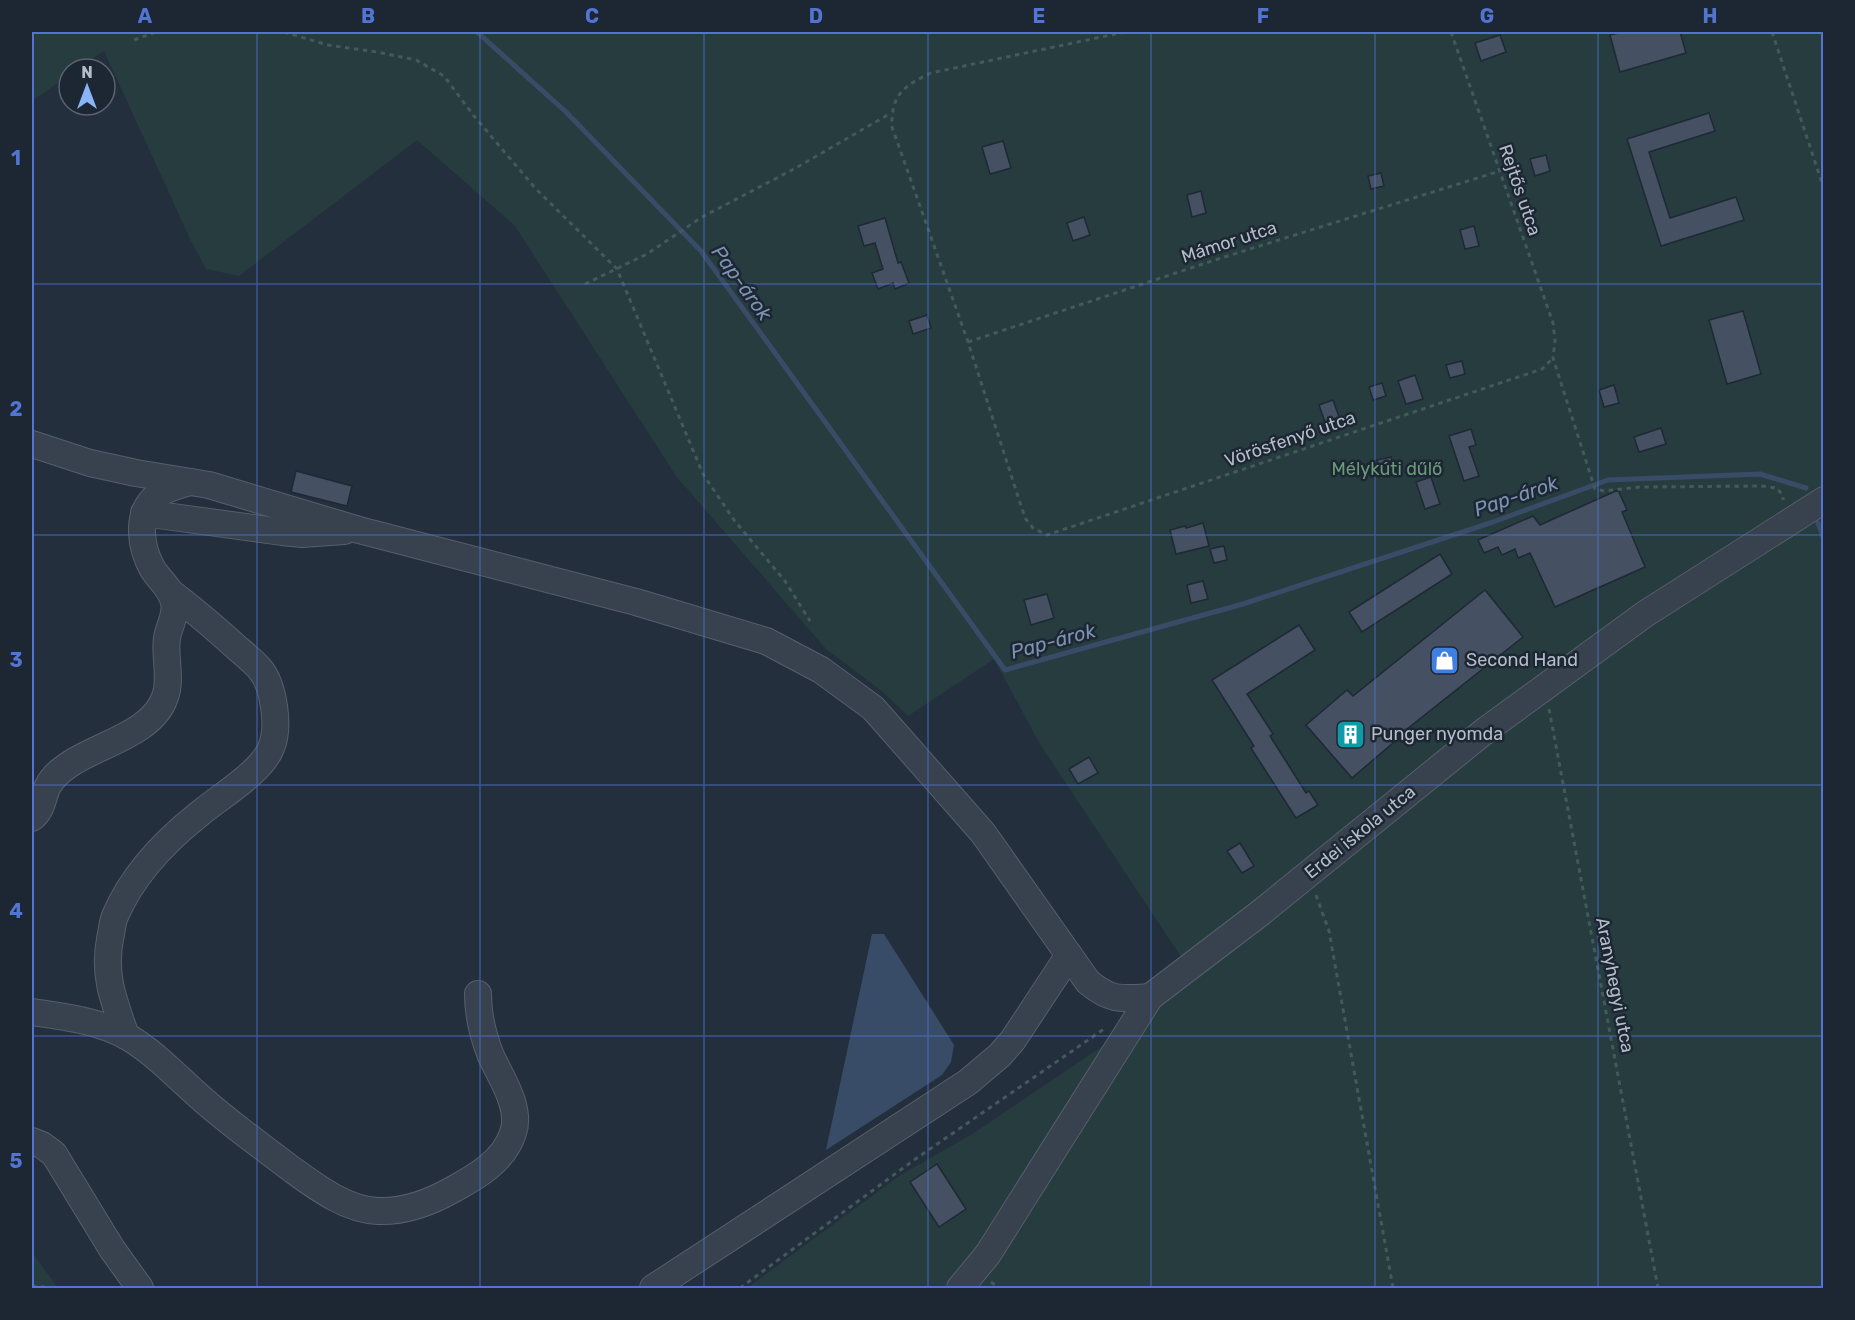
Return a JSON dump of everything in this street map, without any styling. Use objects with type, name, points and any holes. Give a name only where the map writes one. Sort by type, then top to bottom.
[{"type":"street","points":[[32,444],[90,463],[209,485],[359,530],[636,602],[766,641],[821,670],[873,708],[984,833],[1088,982],[1103,994],[1121,999],[1150,997]]},
{"type":"street","points":[[32,818],[38,813],[48,786],[55,775],[72,762],[141,727],[159,711],[166,695],[168,676],[166,641],[174,616],[175,604],[170,592],[152,568],[144,548],[142,528],[144,513],[154,497],[190,482]]},
{"type":"street","name":"Erdei iskola utca","points":[[960,1288],[988,1254],[1150,997],[1308,874],[1486,730],[1645,614],[1824,500]]},
{"type":"street","points":[[144,513],[302,534],[359,530]]},
{"type":"street","points":[[126,1036],[111,992],[106,959],[114,918],[135,881],[158,850],[260,765],[272,748],[274,730],[274,705],[268,683],[260,669],[170,592]]},
{"type":"street","points":[[653,1288],[968,1082],[1000,1055],[1013,1040],[1069,955]]},
{"type":"street","points":[[32,1012],[75,1018],[126,1036],[154,1054],[202,1099],[316,1187],[354,1206],[377,1211],[404,1210],[437,1198],[478,1176],[502,1153],[514,1132],[514,1112],[508,1091],[484,1033],[478,1013],[478,994]]},
{"type":"street","points":[[32,1141],[54,1154],[112,1249],[140,1288]]},
{"type":"street","name":"Erdei iskola utca","points":[[981,1288],[988,1254]]},
{"type":"path","points":[[134,40],[156,32]]},
{"type":"path","points":[[284,32],[328,45],[377,51],[416,60],[444,76],[474,116],[535,188],[617,269],[703,474],[734,520],[784,581],[810,621]]},
{"type":"path","points":[[968,342],[892,127],[891,113],[895,101],[902,88],[930,73],[1125,32]]},
{"type":"path","name":"Rejtős utca","points":[[1450,32],[1553,323],[1555,341],[1553,358],[1595,489],[1604,491],[1640,487],[1761,486],[1777,488],[1783,496],[1782,504]]},
{"type":"path","points":[[1772,32],[1824,189]]},
{"type":"path","points":[[585,284],[648,254],[702,218],[794,169],[891,113]]},
{"type":"path","name":"Mámor utca","points":[[968,342],[1218,259],[1500,171]]},
{"type":"path","name":"Vörösfenyő utca","points":[[968,342],[1025,518],[1033,528],[1047,536],[1542,369],[1553,358]]},
{"type":"path","name":"Aranyhegyi utca","points":[[1545,687],[1659,1288]]},
{"type":"path","points":[[1308,874],[1329,931],[1394,1288]]},
{"type":"path","points":[[740,1288],[914,1160],[1110,1024]]},
{"type":"path","points":[[32,1286],[54,1288]]},
{"type":"green space","name":"Mélykúti dűlő","points":[[32,32],[1823,32],[1823,1288],[747,1288],[899,1176],[974,1133],[1159,1008],[1193,975],[1041,746],[994,659],[908,716],[883,692],[826,649],[676,476],[515,226],[417,140],[239,276],[206,269],[117,79],[117,57],[107,57],[104,51],[95,57],[57,57],[57,83],[32,101]]},
{"type":"green space","points":[[32,1252],[58,1288],[32,1288]]},
{"type":"water","points":[[872,934],[884,934],[954,1045],[951,1062],[942,1075],[826,1150]]},
{"type":"building","points":[[1623,32],[1680,32],[1686,53],[1620,72],[1610,35]]},
{"type":"building","points":[[1500,35],[1506,52],[1481,61],[1475,43]]},
{"type":"building","points":[[1709,113],[1715,131],[1649,152],[1670,218],[1736,197],[1744,220],[1661,246],[1627,139]]},
{"type":"building","points":[[1003,141],[1011,168],[990,174],[982,147]]},
{"type":"building","points":[[1546,155],[1550,171],[1535,176],[1530,159]]},
{"type":"building","points":[[1381,173],[1384,186],[1371,189],[1368,176]]},
{"type":"building","points":[[1201,191],[1206,213],[1192,217],[1187,195]]},
{"type":"building","points":[[1084,217],[1090,235],[1073,241],[1067,223]]},
{"type":"building","points":[[885,218],[898,263],[901,262],[909,283],[895,289],[893,283],[878,289],[872,273],[883,269],[875,243],[864,246],[858,226]]},
{"type":"building","points":[[1474,226],[1479,246],[1465,249],[1460,230]]},
{"type":"building","points":[[1743,311],[1761,374],[1727,384],[1709,320]]},
{"type":"building","points":[[927,315],[931,328],[913,334],[909,321]]},
{"type":"building","points":[[1462,361],[1465,374],[1450,378],[1446,365]]},
{"type":"building","points":[[1415,375],[1423,399],[1406,404],[1398,381]]},
{"type":"building","points":[[1382,383],[1386,396],[1373,400],[1369,387]]},
{"type":"building","points":[[1614,385],[1619,403],[1604,407],[1599,390]]},
{"type":"building","points":[[1333,400],[1339,417],[1325,422],[1319,405]]},
{"type":"building","points":[[1661,428],[1666,444],[1639,452],[1634,437]]},
{"type":"building","points":[[1471,429],[1476,445],[1469,447],[1479,476],[1464,481],[1449,436]]},
{"type":"building","points":[[1391,457],[1394,470],[1381,474],[1377,460]]},
{"type":"building","points":[[296,471],[352,486],[347,506],[291,492]]},
{"type":"building","points":[[1431,477],[1440,504],[1425,509],[1416,482]]},
{"type":"building","points":[[1618,490],[1627,510],[1622,512],[1645,567],[1555,607],[1530,553],[1518,558],[1515,549],[1502,555],[1498,547],[1484,553],[1478,540],[1533,516],[1540,525]]},
{"type":"building","points":[[1203,523],[1209,546],[1176,554],[1170,530]]},
{"type":"building","points":[[1224,546],[1227,560],[1214,563],[1210,549]]},
{"type":"building","points":[[1440,554],[1452,574],[1362,632],[1349,612]]},
{"type":"building","points":[[1203,581],[1208,599],[1191,603],[1187,585]]},
{"type":"building","name":"Second Hand","points":[[1485,590],[1523,637],[1392,741],[1393,743],[1352,778],[1306,725],[1347,690],[1353,696]]},
{"type":"building","points":[[1047,594],[1054,618],[1031,625],[1024,600]]},
{"type":"building","points":[[1299,625],[1315,650],[1247,694],[1273,734],[1270,736],[1306,793],[1309,791],[1318,805],[1296,818],[1251,748],[1254,746],[1212,680]]},
{"type":"building","points":[[1089,757],[1098,773],[1078,784],[1069,769]]},
{"type":"building","points":[[1240,843],[1254,866],[1242,873],[1227,851]]},
{"type":"building","points":[[937,1164],[966,1209],[939,1227],[910,1182]]},
{"type":"waterway","name":"Pap-árok","points":[[477,32],[565,111],[701,251],[1005,670],[1243,604],[1493,522],[1608,480],[1760,474],[1806,488]]},
{"type":"waterway","name":"Pap-árok","points":[[1818,523],[1824,540]]},
{"type":"place","name":"Second Hand","points":[[1445,660]]},
{"type":"place","name":"Punger nyomda","points":[[1350,734]]}]
